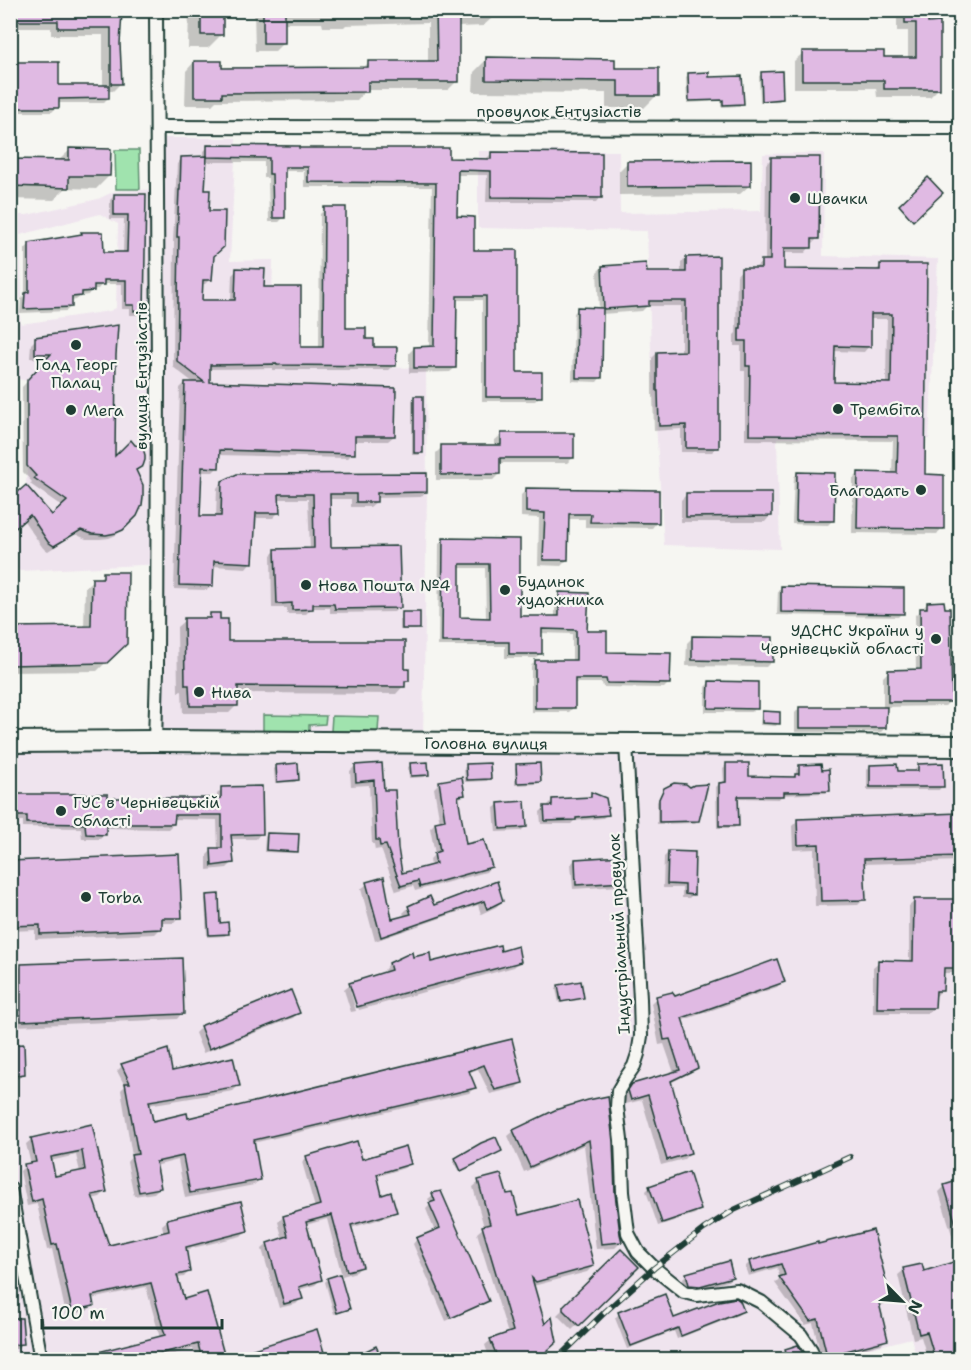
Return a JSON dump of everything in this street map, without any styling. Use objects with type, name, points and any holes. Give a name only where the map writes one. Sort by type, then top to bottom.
[{"type":"main road","name":"Головна вулиця","points":[[10,742],[960,746]]},
{"type":"street","name":"вулиця Ентузіастів","points":[[155,741],[158,371],[156,10]]},
{"type":"street","name":"провулок Ентузіастів","points":[[157,127],[960,128]]},
{"type":"street","name":"Індустріальний провулок","points":[[626,744],[641,1036],[634,1065],[618,1091],[617,1107],[628,1233],[638,1252],[684,1292],[697,1295],[737,1290],[745,1294],[760,1302],[801,1335],[812,1350],[814,1359]]},
{"type":"street","points":[[10,1188],[40,1357],[27,1359]]},
{"type":"shaded area","points":[[165,138],[236,138],[230,261],[273,260],[270,366],[426,368],[427,493],[423,739],[164,734],[159,726],[162,564],[20,571],[11,563],[10,499],[26,485],[27,381],[11,377],[11,215],[27,215],[98,199],[115,191],[162,189]],"holes":[[[100,214],[118,224],[116,308],[110,311],[21,324],[18,300],[22,297],[20,235]]]},
{"type":"shaded area","points":[[478,151],[619,151],[620,213],[761,211],[763,154],[824,153],[823,256],[938,259],[929,439],[777,438],[780,549],[664,545],[651,349],[647,231],[478,228]]},
{"type":"shaded area","points":[[11,745],[960,748],[960,1359],[917,1359],[911,1338],[825,1360],[11,1359]]},
{"type":"green space","points":[[115,150],[139,150],[140,189],[116,189]]},
{"type":"green space","points":[[263,715],[326,716],[325,724],[309,725],[309,731],[263,731]]},
{"type":"green space","points":[[332,716],[379,717],[378,732],[331,731]]},
{"type":"building","points":[[10,10],[122,12],[120,44],[122,84],[111,84],[111,28],[58,28],[58,21],[10,21]]},
{"type":"building","points":[[201,10],[223,10],[223,35],[201,35]]},
{"type":"building","points":[[263,10],[285,10],[285,43],[263,43]]},
{"type":"building","points":[[436,10],[459,10],[459,82],[368,82],[368,92],[222,93],[222,97],[194,97],[194,61],[222,61],[222,68],[368,67],[368,61],[437,61]]},
{"type":"building","points":[[905,10],[928,10],[928,23],[940,22],[940,89],[884,89],[884,80],[802,80],[802,51],[884,51],[884,57],[916,57],[916,23],[905,23]]},
{"type":"building","points":[[486,57],[615,59],[615,68],[659,68],[659,96],[618,96],[618,81],[486,80]]},
{"type":"building","points":[[10,62],[59,62],[59,85],[109,85],[109,98],[59,99],[59,108],[10,108]]},
{"type":"building","points":[[782,71],[783,99],[762,101],[761,72]]},
{"type":"building","points":[[709,72],[709,77],[742,76],[744,104],[723,105],[723,100],[689,101],[688,73]]},
{"type":"building","points":[[207,145],[299,146],[299,148],[449,148],[449,158],[491,159],[491,152],[602,153],[602,198],[491,197],[491,171],[458,170],[457,216],[474,217],[474,250],[517,250],[517,372],[542,372],[542,397],[486,397],[486,296],[457,296],[456,368],[414,368],[414,347],[434,346],[436,183],[308,182],[308,167],[285,167],[285,218],[273,218],[272,174],[269,174],[269,158],[207,157]]},
{"type":"building","points":[[69,148],[111,149],[110,176],[69,176],[69,188],[10,186],[10,159],[69,160]]},
{"type":"building","points":[[207,156],[205,190],[210,190],[209,211],[225,211],[224,247],[214,256],[212,280],[203,280],[202,300],[235,300],[236,268],[265,269],[264,287],[301,287],[301,347],[323,347],[324,207],[346,207],[346,328],[366,328],[366,339],[374,339],[374,347],[397,347],[396,366],[210,365],[210,382],[396,388],[395,436],[355,436],[355,454],[220,450],[219,468],[202,467],[200,516],[221,516],[222,481],[237,474],[427,473],[427,492],[377,493],[377,502],[356,502],[356,494],[330,494],[331,547],[399,546],[401,608],[335,609],[334,604],[313,604],[313,609],[292,610],[292,603],[277,604],[275,549],[314,548],[313,494],[279,494],[280,513],[256,513],[253,563],[214,561],[213,586],[179,585],[185,382],[204,382],[177,361],[179,237],[177,237],[181,157]]},
{"type":"building","name":"Трембіта","points":[[771,157],[820,157],[819,239],[812,239],[812,248],[784,248],[784,269],[880,270],[880,264],[927,264],[925,474],[944,475],[944,529],[857,528],[858,472],[897,473],[898,436],[749,435],[750,366],[746,366],[746,341],[739,341],[741,268],[761,268],[761,260],[770,260]],"holes":[[[871,314],[892,314],[891,383],[834,382],[835,346],[871,347]]]},
{"type":"building","points":[[751,160],[751,186],[627,187],[627,161]]},
{"type":"building","points":[[928,177],[943,193],[913,221],[899,205]]},
{"type":"building","points":[[114,194],[146,194],[144,311],[134,311],[134,305],[126,305],[126,280],[104,280],[104,285],[94,285],[94,291],[82,292],[82,296],[72,297],[72,307],[24,309],[25,293],[29,292],[29,243],[82,234],[81,232],[103,232],[104,252],[127,252],[128,215],[114,215]]},
{"type":"building","points":[[719,256],[719,448],[686,448],[686,425],[659,426],[657,352],[686,351],[686,301],[649,301],[649,306],[604,309],[602,266],[646,263],[647,272],[686,272],[686,257]]},
{"type":"building","points":[[577,307],[603,308],[602,378],[576,378]]},
{"type":"building","points":[[118,325],[115,456],[131,440],[135,445],[143,448],[145,460],[143,466],[136,470],[143,485],[142,505],[137,516],[123,530],[116,533],[92,534],[81,530],[54,546],[48,542],[30,515],[10,533],[10,499],[26,485],[52,515],[67,501],[34,478],[36,476],[27,466],[27,380],[51,354],[35,354],[35,337]]},
{"type":"building","points":[[414,396],[423,396],[423,453],[414,453]]},
{"type":"building","points":[[501,433],[574,433],[574,458],[500,458],[500,474],[441,475],[441,445],[501,445]]},
{"type":"building","points":[[797,472],[835,473],[834,521],[796,521]]},
{"type":"building","points":[[526,488],[659,490],[659,523],[590,522],[591,514],[569,514],[568,560],[543,560],[545,513],[526,512]]},
{"type":"building","points":[[686,493],[772,493],[772,516],[686,517]]},
{"type":"building","points":[[443,538],[520,539],[520,616],[559,616],[559,592],[589,593],[587,631],[607,631],[607,652],[671,653],[670,684],[607,683],[606,679],[575,679],[575,708],[535,708],[535,660],[576,660],[576,630],[542,629],[542,654],[509,654],[509,642],[442,642]],"holes":[[[460,564],[489,564],[490,618],[460,617]]]},
{"type":"building","points":[[103,572],[128,572],[127,644],[107,663],[10,665],[10,627],[91,626],[92,578],[103,578]]},
{"type":"building","points":[[781,586],[904,588],[904,614],[781,612]]},
{"type":"building","points":[[944,601],[945,608],[950,608],[952,702],[888,702],[888,670],[921,669],[920,608],[927,608],[927,602]]},
{"type":"building","points":[[402,612],[420,612],[420,629],[402,629]]},
{"type":"building","points":[[210,613],[220,613],[220,619],[228,619],[228,641],[405,641],[405,669],[409,669],[409,681],[405,681],[405,687],[238,686],[238,706],[190,706],[189,685],[185,685],[184,618],[210,618]]},
{"type":"building","points":[[692,636],[773,637],[773,662],[692,660]]},
{"type":"building","points":[[709,681],[758,682],[758,709],[708,708]]},
{"type":"building","points":[[799,707],[887,707],[886,728],[799,728]]},
{"type":"building","points":[[762,711],[780,712],[780,724],[762,723]]},
{"type":"building","points":[[428,762],[429,775],[411,776],[410,763]]},
{"type":"building","points":[[298,763],[299,780],[277,782],[276,765]]},
{"type":"building","points":[[382,763],[384,790],[395,790],[398,848],[402,873],[436,864],[434,853],[440,851],[435,822],[445,820],[439,781],[462,777],[465,795],[458,796],[466,844],[484,840],[492,867],[420,887],[418,881],[401,886],[386,845],[380,846],[379,840],[376,840],[374,780],[356,782],[355,765]]},
{"type":"building","points":[[490,763],[491,779],[467,780],[466,764]]},
{"type":"building","points":[[540,763],[541,782],[517,783],[516,764]]},
{"type":"building","points":[[726,763],[749,763],[749,776],[795,777],[795,774],[799,774],[799,765],[821,764],[822,770],[829,769],[830,791],[784,792],[784,796],[738,796],[739,826],[719,826],[719,783],[726,782]]},
{"type":"building","points":[[943,763],[944,787],[870,787],[870,765],[897,764],[898,771],[918,771],[918,764]]},
{"type":"building","points":[[674,783],[686,784],[690,787],[708,784],[699,821],[659,822],[659,799],[664,788]]},
{"type":"building","points":[[262,786],[263,834],[231,835],[234,863],[212,866],[211,848],[222,848],[222,815],[175,815],[174,824],[106,824],[106,835],[86,834],[85,824],[27,823],[27,816],[15,816],[15,794],[108,794],[108,798],[221,798],[221,787]]},
{"type":"building","points":[[591,792],[606,798],[609,815],[576,818],[576,820],[545,821],[544,806],[552,806],[552,799],[591,797]]},
{"type":"building","points":[[525,801],[527,827],[500,829],[498,803]]},
{"type":"building","points":[[960,813],[960,856],[864,859],[866,900],[821,901],[819,844],[798,845],[797,819]]},
{"type":"building","points":[[267,833],[299,834],[298,852],[266,850]]},
{"type":"building","points":[[668,851],[695,852],[694,895],[685,894],[685,885],[667,884]]},
{"type":"building","points":[[179,854],[182,918],[162,918],[162,929],[40,934],[40,925],[10,926],[10,861]]},
{"type":"building","points":[[622,856],[624,882],[576,885],[575,859]]},
{"type":"building","points":[[384,877],[392,919],[411,914],[408,906],[430,896],[434,905],[497,881],[503,901],[487,909],[484,901],[381,937],[366,882]]},
{"type":"building","points":[[219,894],[220,923],[228,922],[229,934],[209,935],[206,895]]},
{"type":"building","points":[[914,899],[960,899],[960,968],[944,968],[943,991],[936,991],[935,1008],[877,1008],[878,960],[913,961]]},
{"type":"building","points":[[500,945],[501,951],[518,946],[521,962],[357,1007],[349,983],[391,970],[389,963],[412,952],[413,957],[430,953],[431,962]]},
{"type":"building","points":[[182,958],[184,1014],[21,1021],[21,964]]},
{"type":"building","points":[[777,959],[785,982],[682,1018],[698,1068],[671,1081],[691,1153],[667,1160],[648,1095],[631,1100],[628,1090],[632,1084],[680,1070],[670,1039],[664,1040],[656,996],[672,992],[675,996]]},
{"type":"building","points":[[581,981],[584,998],[561,1002],[558,985]]},
{"type":"building","points":[[291,990],[300,1013],[209,1049],[200,1026]]},
{"type":"building","points":[[512,1039],[523,1083],[495,1090],[484,1065],[469,1071],[476,1088],[254,1140],[261,1180],[190,1193],[183,1156],[156,1162],[161,1188],[139,1192],[131,1155],[138,1154],[125,1083],[130,1083],[121,1064],[168,1049],[172,1071],[233,1057],[240,1086],[149,1101],[153,1121],[187,1113],[188,1118]]},
{"type":"building","points":[[24,1044],[25,1074],[10,1076],[10,1045]]},
{"type":"building","points":[[608,1096],[615,1193],[622,1242],[601,1244],[589,1140],[530,1167],[513,1130],[555,1110]]},
{"type":"building","points":[[92,1124],[107,1192],[92,1195],[109,1245],[169,1231],[167,1219],[241,1201],[248,1231],[186,1247],[190,1272],[177,1275],[184,1299],[207,1292],[225,1358],[317,1329],[326,1359],[202,1359],[198,1344],[139,1359],[104,1359],[102,1351],[165,1335],[151,1283],[92,1296],[94,1306],[72,1311],[57,1244],[52,1245],[42,1199],[32,1202],[24,1164],[36,1162],[31,1138]],"holes":[[[82,1151],[85,1170],[55,1176],[51,1157]]]},
{"type":"building","points":[[496,1137],[502,1151],[461,1171],[455,1158]]},
{"type":"building","points":[[357,1141],[362,1159],[406,1146],[411,1164],[377,1174],[382,1195],[391,1192],[397,1212],[351,1225],[363,1267],[347,1271],[332,1215],[306,1222],[322,1280],[299,1287],[303,1299],[284,1304],[267,1243],[288,1236],[283,1216],[320,1205],[306,1156]]},
{"type":"building","points":[[689,1172],[701,1210],[662,1223],[649,1186]]},
{"type":"building","points":[[501,1174],[507,1194],[513,1193],[519,1215],[577,1200],[594,1266],[536,1282],[532,1278],[545,1324],[552,1317],[557,1342],[538,1359],[498,1359],[490,1339],[513,1331],[482,1226],[490,1224],[478,1180]]},
{"type":"building","points":[[960,1180],[960,1231],[958,1231],[944,1185]]},
{"type":"building","points":[[441,1191],[489,1301],[451,1318],[416,1238],[440,1228],[429,1203],[435,1201],[432,1193]]},
{"type":"building","points":[[873,1230],[891,1300],[879,1303],[888,1340],[827,1356],[818,1319],[810,1321],[779,1277],[785,1275],[781,1264],[752,1272],[749,1261]]},
{"type":"building","points":[[621,1249],[639,1267],[579,1326],[563,1310],[563,1306]]},
{"type":"building","points":[[960,1260],[960,1359],[935,1359],[927,1332],[919,1334],[903,1268],[922,1264],[924,1271]]},
{"type":"building","points":[[729,1261],[733,1277],[700,1286],[689,1285],[686,1273]]},
{"type":"building","points":[[340,1274],[350,1309],[337,1313],[327,1278]]},
{"type":"building","points":[[665,1294],[674,1318],[719,1301],[736,1298],[740,1301],[744,1311],[681,1336],[678,1328],[631,1346],[618,1312]]},
{"type":"building","points":[[10,1318],[22,1318],[24,1344],[10,1345]]},
{"type":"building","points":[[798,1345],[805,1359],[788,1359],[785,1349]]},
{"type":"building","points":[[376,1346],[382,1359],[349,1359]]},
{"type":"railway","points":[[556,1360],[654,1268],[704,1229],[734,1210],[850,1157]]},
{"type":"railway","points":[[623,1360],[627,1357]]},
{"type":"place","name":"Швачки","points":[[795,198]]},
{"type":"place","name":"Голд Георг Палац","points":[[76,345]]},
{"type":"place","name":"Трембіта","points":[[838,409]]},
{"type":"place","name":"Мега","points":[[71,410]]},
{"type":"place","name":"Благодать","points":[[921,490]]},
{"type":"place","name":"Нова Пошта №4","points":[[306,585]]},
{"type":"place","name":"Будинок художника","points":[[505,590]]},
{"type":"place","name":"УДСНС України у Чернівецькій області","points":[[936,639]]},
{"type":"place","name":"Нива","points":[[199,692]]},
{"type":"place","name":"ГУС в Чернівецькій області","points":[[61,811]]},
{"type":"place","name":"Torba","points":[[86,897]]}]
